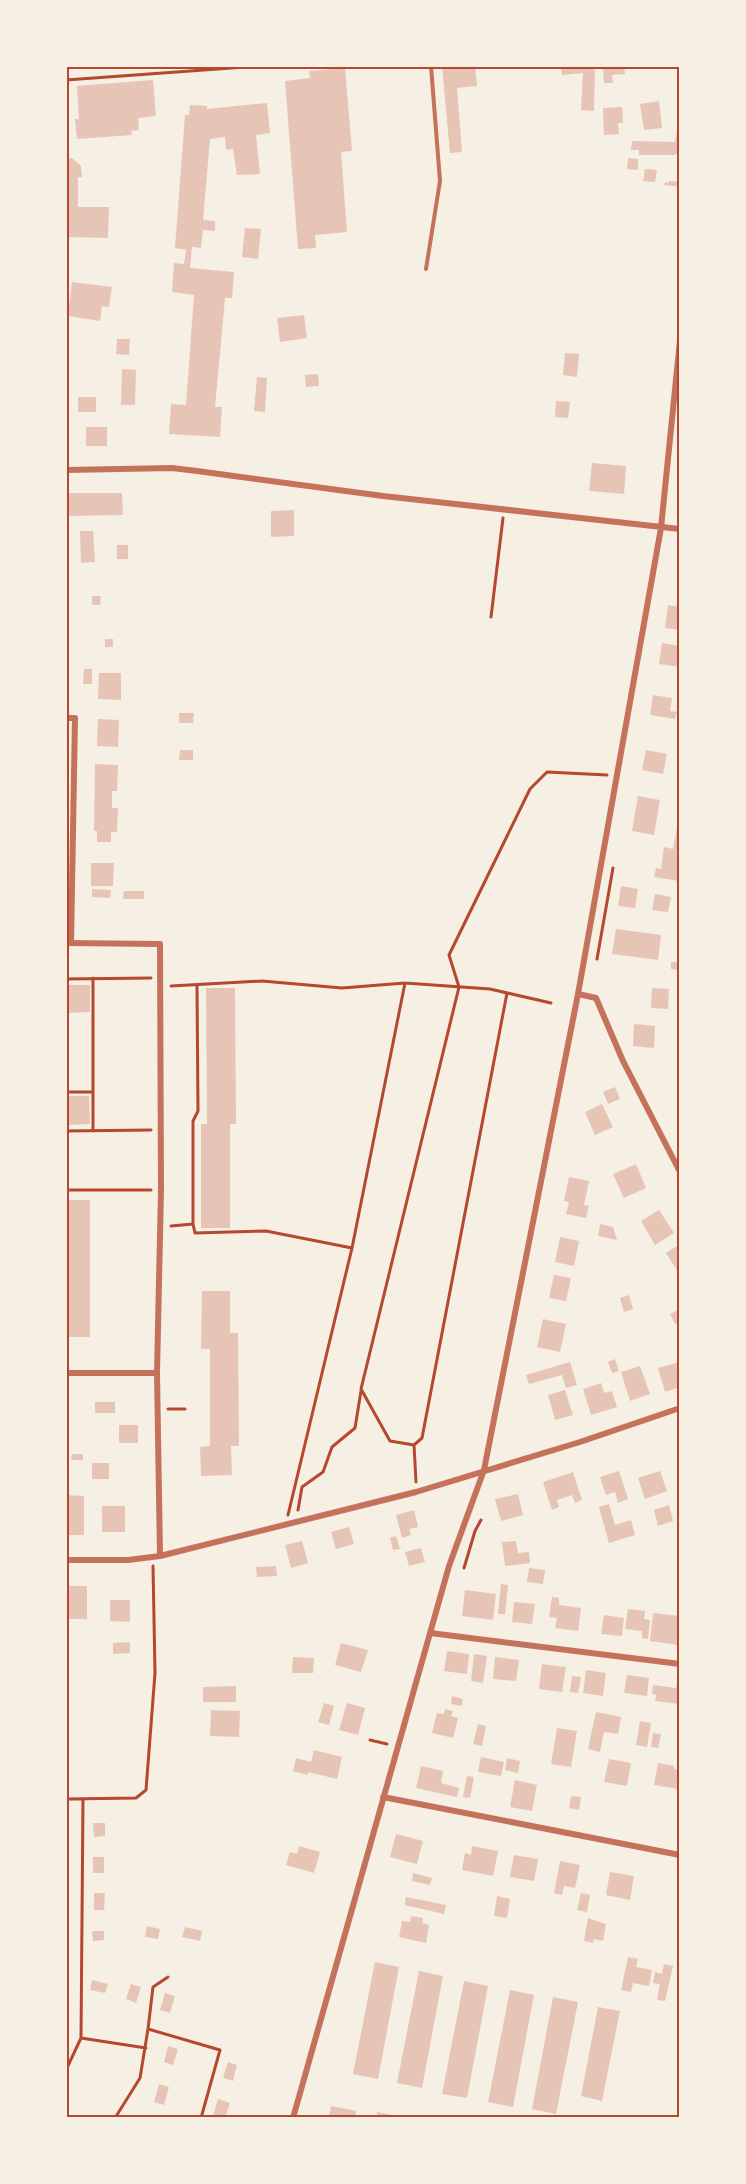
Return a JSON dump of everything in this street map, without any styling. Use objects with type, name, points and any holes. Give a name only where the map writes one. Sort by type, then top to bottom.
[{"type":"street","points":[[292,2118],[449,1566],[484,1470],[578,994],[618,776],[661,528],[680,340]]},
{"type":"street","points":[[66,470],[172,468],[680,530]]},
{"type":"street","points":[[66,718],[75,718],[69,828],[68,943],[160,944],[161,1130],[157,1373],[159,1556]]},
{"type":"street","points":[[578,994],[596,998],[623,1061],[680,1172]]},
{"type":"street","points":[[66,1373],[157,1373]]},
{"type":"street","points":[[66,1560],[152,1558],[286,1525],[416,1492],[580,1442],[680,1408]]},
{"type":"street","points":[[430,1633],[680,1664]]},
{"type":"street","points":[[383,1797],[680,1854]]},
{"type":"lane","points":[[426,269],[440,181],[431,66]]},
{"type":"path","points":[[66,80],[260,66]]},
{"type":"path","points":[[491,617],[504,510]]},
{"type":"path","points":[[289,1514],[298,1511],[302,1487],[324,1472],[332,1447],[355,1428],[362,1389],[459,987],[449,955],[530,789],[547,772],[618,776]]},
{"type":"path","points":[[93,978],[93,1131]]},
{"type":"path","points":[[69,980],[160,978]]},
{"type":"path","points":[[160,986],[262,981],[342,988],[405,983],[490,989],[551,1003]]},
{"type":"path","points":[[286,1525],[352,1248],[405,983]]},
{"type":"path","points":[[197,985],[198,1111],[193,1121],[193,1224],[195,1233],[266,1231],[352,1248]]},
{"type":"path","points":[[414,1445],[422,1438],[507,993]]},
{"type":"path","points":[[66,1092],[93,1092]]},
{"type":"path","points":[[66,1131],[161,1130]]},
{"type":"path","points":[[66,1190],[160,1190]]},
{"type":"path","points":[[160,1227],[193,1224]]},
{"type":"path","points":[[362,1389],[390,1441],[414,1445]]},
{"type":"path","points":[[158,1410],[185,1409]]},
{"type":"path","points":[[414,1445],[416,1492]]},
{"type":"path","points":[[464,1568],[475,1531],[481,1520]]},
{"type":"path","points":[[66,1799],[136,1798],[146,1790],[155,1673],[152,1558]]},
{"type":"path","points":[[370,1740],[398,1747]]},
{"type":"path","points":[[66,2070],[81,2038],[83,1799]]},
{"type":"path","points":[[115,2118],[140,2078],[153,1987],[168,1977]]},
{"type":"path","points":[[148,2029],[220,2049],[201,2118]]},
{"type":"path","points":[[81,2038],[146,2048]]},
{"type":"building","points":[[442,66],[475,66],[477,86],[457,88],[462,152],[450,153]]},
{"type":"building","points":[[561,66],[595,66],[594,111],[581,110],[583,73],[562,75]]},
{"type":"building","points":[[603,66],[624,66],[625,74],[612,75],[613,83],[604,83]]},
{"type":"building","points":[[345,68],[352,151],[341,152],[347,232],[315,235],[316,248],[298,249],[285,81],[310,78],[309,71]]},
{"type":"building","points":[[153,80],[156,116],[138,118],[139,130],[131,131],[132,135],[77,139],[75,119],[79,119],[77,86]]},
{"type":"building","points":[[659,101],[662,128],[644,130],[640,104]]},
{"type":"building","points":[[267,103],[270,133],[256,135],[260,174],[237,175],[233,149],[226,150],[225,137],[210,139],[203,220],[215,221],[215,231],[203,230],[201,248],[192,247],[190,268],[234,272],[232,298],[225,298],[215,407],[222,407],[220,437],[169,434],[171,404],[186,405],[194,295],[172,292],[174,263],[184,264],[186,250],[175,248],[185,115],[189,115],[190,105],[207,106],[207,109]]},
{"type":"building","points":[[622,107],[623,123],[618,123],[619,134],[604,135],[603,108]]},
{"type":"building","points":[[678,125],[680,125],[680,154],[639,155],[639,150],[631,150],[632,141],[675,142]]},
{"type":"building","points":[[66,158],[72,158],[81,166],[82,177],[78,177],[78,207],[109,207],[108,238],[66,237]]},
{"type":"building","points":[[628,158],[638,159],[638,170],[627,169]]},
{"type":"building","points":[[645,169],[657,170],[655,182],[643,181]]},
{"type":"building","points":[[669,181],[680,182],[680,187],[664,185]]},
{"type":"building","points":[[245,228],[261,229],[258,259],[242,257]]},
{"type":"building","points":[[72,282],[112,287],[109,307],[102,306],[100,321],[68,316]]},
{"type":"building","points":[[304,315],[307,338],[280,342],[277,318]]},
{"type":"building","points":[[117,339],[130,339],[129,355],[116,354]]},
{"type":"building","points":[[565,353],[579,354],[577,377],[563,375]]},
{"type":"building","points":[[122,369],[136,370],[135,405],[121,405]]},
{"type":"building","points":[[318,374],[319,386],[306,387],[305,375]]},
{"type":"building","points":[[257,377],[267,378],[265,412],[254,411]]},
{"type":"building","points":[[78,397],[96,397],[96,412],[78,412]]},
{"type":"building","points":[[556,401],[570,402],[568,418],[555,417]]},
{"type":"building","points":[[86,427],[107,427],[107,446],[86,446]]},
{"type":"building","points":[[592,463],[626,466],[624,494],[589,491]]},
{"type":"building","points":[[66,493],[122,493],[123,515],[66,516]]},
{"type":"building","points":[[294,510],[294,536],[271,537],[271,511]]},
{"type":"building","points":[[80,531],[93,531],[95,562],[81,563]]},
{"type":"building","points":[[117,545],[128,545],[128,559],[117,559]]},
{"type":"building","points":[[92,596],[101,596],[100,605],[92,605]]},
{"type":"building","points":[[668,605],[680,607],[680,630],[665,628]]},
{"type":"building","points":[[105,639],[113,639],[113,647],[105,647]]},
{"type":"building","points":[[662,643],[680,646],[679,667],[659,664]]},
{"type":"building","points":[[84,669],[92,669],[92,684],[83,684]]},
{"type":"building","points":[[99,673],[121,673],[121,700],[98,699]]},
{"type":"building","points":[[653,695],[672,698],[670,711],[677,712],[675,719],[650,715]]},
{"type":"building","points":[[179,713],[194,713],[193,723],[179,723]]},
{"type":"building","points":[[98,719],[119,720],[118,747],[97,746]]},
{"type":"building","points":[[180,750],[193,750],[193,760],[179,760]]},
{"type":"building","points":[[646,750],[667,754],[663,774],[642,770]]},
{"type":"building","points":[[95,764],[118,765],[117,791],[112,791],[112,808],[118,808],[117,832],[111,832],[111,842],[97,842],[97,831],[94,831]]},
{"type":"building","points":[[638,796],[660,800],[654,835],[632,831]]},
{"type":"building","points":[[677,827],[680,828],[679,881],[654,877],[656,868],[661,869],[664,847],[673,849]]},
{"type":"building","points":[[91,863],[114,863],[113,886],[91,886]]},
{"type":"building","points":[[621,886],[638,889],[635,908],[618,906]]},
{"type":"building","points":[[92,889],[111,890],[110,898],[92,897]]},
{"type":"building","points":[[124,891],[144,891],[144,899],[123,899]]},
{"type":"building","points":[[655,894],[671,897],[668,912],[652,910]]},
{"type":"building","points":[[616,929],[661,935],[658,960],[612,954]]},
{"type":"building","points":[[671,962],[680,962],[680,970],[671,969]]},
{"type":"building","points":[[66,985],[90,985],[90,1012],[66,1013]]},
{"type":"building","points":[[206,988],[235,988],[236,1124],[230,1124],[230,1228],[201,1228],[201,1124],[207,1124]]},
{"type":"building","points":[[652,988],[669,989],[668,1009],[651,1008]]},
{"type":"building","points":[[634,1024],[655,1026],[654,1048],[633,1046]]},
{"type":"building","points":[[615,1087],[620,1099],[608,1104],[603,1092]]},
{"type":"building","points":[[66,1096],[89,1096],[90,1124],[66,1125]]},
{"type":"building","points":[[602,1104],[613,1127],[595,1135],[585,1112]]},
{"type":"building","points":[[636,1164],[646,1188],[624,1198],[613,1174]]},
{"type":"building","points":[[569,1177],[589,1181],[584,1205],[589,1206],[586,1218],[566,1214],[569,1202],[564,1201]]},
{"type":"building","points":[[66,1200],[90,1200],[90,1337],[66,1337]]},
{"type":"building","points":[[659,1210],[674,1233],[655,1245],[641,1221]]},
{"type":"building","points":[[600,1224],[613,1227],[617,1240],[598,1236]]},
{"type":"building","points":[[560,1237],[579,1241],[574,1266],[555,1262]]},
{"type":"building","points":[[680,1244],[680,1275],[666,1253]]},
{"type":"building","points":[[554,1275],[571,1278],[566,1301],[549,1298]]},
{"type":"building","points":[[202,1291],[230,1291],[230,1333],[238,1333],[239,1446],[231,1446],[232,1475],[201,1476],[200,1447],[210,1446],[210,1349],[201,1349]]},
{"type":"building","points":[[629,1295],[633,1309],[624,1312],[620,1298]]},
{"type":"building","points":[[680,1309],[680,1322],[675,1324],[670,1314]]},
{"type":"building","points":[[543,1319],[566,1324],[560,1352],[537,1347]]},
{"type":"building","points":[[615,1359],[619,1371],[612,1373],[608,1362]]},
{"type":"building","points":[[570,1362],[577,1385],[566,1388],[562,1375],[529,1384],[526,1375]]},
{"type":"building","points":[[680,1362],[680,1387],[665,1392],[658,1368]]},
{"type":"building","points":[[640,1366],[650,1394],[630,1401],[621,1372]]},
{"type":"building","points":[[601,1383],[604,1393],[612,1391],[617,1407],[591,1415],[583,1389]]},
{"type":"building","points":[[565,1390],[573,1415],[555,1420],[548,1395]]},
{"type":"building","points":[[95,1402],[115,1402],[115,1413],[95,1413]]},
{"type":"building","points":[[119,1425],[138,1425],[138,1443],[119,1443]]},
{"type":"building","points":[[72,1454],[83,1454],[83,1460],[71,1460]]},
{"type":"building","points":[[92,1463],[109,1463],[109,1479],[92,1479]]},
{"type":"building","points":[[619,1471],[628,1499],[618,1503],[615,1492],[606,1495],[600,1477]]},
{"type":"building","points":[[660,1471],[667,1491],[645,1499],[638,1478]]},
{"type":"building","points":[[573,1472],[582,1500],[575,1503],[572,1495],[557,1500],[559,1507],[552,1510],[543,1482]]},
{"type":"building","points":[[518,1494],[523,1515],[501,1521],[495,1499]]},
{"type":"building","points":[[66,1495],[84,1496],[84,1535],[66,1535]]},
{"type":"building","points":[[609,1504],[615,1525],[631,1520],[635,1535],[609,1543],[599,1507]]},
{"type":"building","points":[[669,1505],[673,1521],[658,1526],[654,1510]]},
{"type":"building","points":[[102,1506],[125,1506],[125,1532],[102,1532]]},
{"type":"building","points":[[414,1510],[418,1527],[409,1529],[411,1535],[402,1538],[396,1515]]},
{"type":"building","points":[[349,1527],[354,1544],[336,1549],[331,1532]]},
{"type":"building","points":[[396,1536],[400,1549],[393,1550],[390,1538]]},
{"type":"building","points":[[302,1541],[308,1563],[291,1568],[285,1545]]},
{"type":"building","points":[[516,1541],[518,1553],[529,1552],[530,1563],[505,1566],[502,1542]]},
{"type":"building","points":[[421,1548],[425,1562],[409,1566],[405,1552]]},
{"type":"building","points":[[276,1566],[277,1576],[257,1577],[256,1567]]},
{"type":"building","points":[[529,1568],[545,1570],[543,1584],[527,1582]]},
{"type":"building","points":[[501,1584],[508,1585],[505,1614],[498,1614]]},
{"type":"building","points":[[66,1586],[87,1586],[87,1619],[66,1619]]},
{"type":"building","points":[[465,1590],[496,1594],[493,1620],[462,1616]]},
{"type":"building","points":[[552,1597],[559,1598],[559,1605],[581,1608],[578,1631],[555,1628],[557,1618],[549,1617]]},
{"type":"building","points":[[110,1600],[130,1600],[130,1622],[110,1621]]},
{"type":"building","points":[[514,1602],[535,1604],[532,1624],[512,1622]]},
{"type":"building","points":[[628,1609],[645,1611],[644,1619],[650,1620],[648,1639],[642,1638],[642,1631],[625,1629]]},
{"type":"building","points":[[653,1613],[680,1616],[678,1645],[650,1641]]},
{"type":"building","points":[[604,1615],[624,1618],[622,1636],[601,1634]]},
{"type":"building","points":[[130,1642],[130,1653],[113,1654],[113,1643]]},
{"type":"building","points":[[341,1643],[368,1650],[361,1672],[335,1665]]},
{"type":"building","points":[[447,1651],[469,1654],[467,1674],[444,1671]]},
{"type":"building","points":[[474,1654],[487,1656],[483,1683],[471,1681]]},
{"type":"building","points":[[293,1657],[314,1658],[313,1673],[292,1673]]},
{"type":"building","points":[[495,1657],[519,1660],[516,1681],[493,1679]]},
{"type":"building","points":[[542,1664],[566,1667],[562,1692],[539,1689]]},
{"type":"building","points":[[586,1670],[606,1673],[603,1696],[583,1693]]},
{"type":"building","points":[[627,1675],[649,1678],[647,1696],[624,1693]]},
{"type":"building","points":[[572,1676],[581,1677],[578,1693],[570,1692]]},
{"type":"building","points":[[677,1682],[680,1683],[680,1704],[655,1701],[656,1695],[652,1694],[653,1685],[676,1688]]},
{"type":"building","points":[[236,1686],[236,1702],[203,1702],[203,1687]]},
{"type":"building","points":[[452,1696],[463,1699],[462,1706],[451,1704]]},
{"type":"building","points":[[324,1703],[334,1706],[329,1725],[318,1722]]},
{"type":"building","points":[[347,1703],[365,1708],[358,1735],[339,1730]]},
{"type":"building","points":[[445,1709],[453,1711],[451,1716],[458,1718],[453,1738],[432,1733],[437,1713],[444,1714]]},
{"type":"building","points":[[211,1710],[240,1711],[239,1737],[210,1736]]},
{"type":"building","points":[[596,1712],[621,1717],[618,1734],[604,1732],[600,1752],[588,1749]]},
{"type":"building","points":[[640,1721],[651,1723],[647,1747],[636,1745]]},
{"type":"building","points":[[478,1724],[486,1726],[482,1746],[473,1744]]},
{"type":"building","points":[[557,1728],[577,1731],[571,1767],[551,1764]]},
{"type":"building","points":[[653,1733],[661,1734],[658,1748],[651,1747]]},
{"type":"building","points":[[314,1750],[342,1757],[337,1779],[293,1771],[296,1758],[311,1762]]},
{"type":"building","points":[[481,1757],[504,1762],[501,1776],[478,1772]]},
{"type":"building","points":[[507,1758],[520,1761],[518,1773],[505,1770]]},
{"type":"building","points":[[609,1759],[631,1763],[627,1786],[604,1782]]},
{"type":"building","points":[[658,1763],[674,1766],[674,1769],[680,1770],[678,1789],[654,1785]]},
{"type":"building","points":[[421,1766],[443,1771],[441,1783],[459,1788],[457,1797],[416,1788]]},
{"type":"building","points":[[467,1776],[474,1777],[470,1798],[463,1797]]},
{"type":"building","points":[[515,1780],[537,1785],[532,1811],[510,1807]]},
{"type":"building","points":[[571,1796],[581,1797],[579,1810],[569,1808]]},
{"type":"building","points":[[93,1823],[105,1823],[105,1836],[94,1837]]},
{"type":"building","points":[[396,1834],[423,1841],[417,1864],[390,1857]]},
{"type":"building","points":[[299,1846],[320,1852],[314,1873],[286,1865],[290,1852],[297,1854]]},
{"type":"building","points":[[472,1846],[498,1851],[493,1876],[462,1870],[465,1853],[471,1855]]},
{"type":"building","points":[[514,1855],[538,1859],[534,1881],[510,1877]]},
{"type":"building","points":[[93,1857],[104,1857],[104,1873],[93,1873]]},
{"type":"building","points":[[560,1861],[580,1865],[575,1888],[564,1886],[562,1895],[554,1893]]},
{"type":"building","points":[[610,1872],[634,1876],[630,1900],[606,1895]]},
{"type":"building","points":[[413,1873],[432,1878],[430,1885],[412,1881]]},
{"type":"building","points":[[94,1893],[105,1893],[104,1910],[94,1910]]},
{"type":"building","points":[[581,1893],[590,1895],[587,1912],[577,1910]]},
{"type":"building","points":[[497,1896],[510,1899],[507,1918],[494,1916]]},
{"type":"building","points":[[406,1897],[446,1905],[444,1914],[405,1905]]},
{"type":"building","points":[[411,1916],[423,1918],[422,1923],[429,1925],[426,1943],[399,1937],[402,1921],[410,1922]]},
{"type":"building","points":[[588,1918],[606,1924],[603,1941],[594,1939],[593,1943],[584,1941]]},
{"type":"building","points":[[147,1926],[160,1929],[158,1939],[145,1937]]},
{"type":"building","points":[[185,1927],[202,1931],[200,1941],[182,1937]]},
{"type":"building","points":[[92,1931],[104,1931],[104,1940],[93,1941]]},
{"type":"building","points":[[628,1957],[638,1959],[636,1967],[652,1970],[649,1986],[633,1983],[631,1992],[621,1990]]},
{"type":"building","points":[[375,1962],[399,1967],[378,2079],[353,2074]]},
{"type":"building","points":[[664,1964],[673,1966],[665,2001],[657,2000],[660,1984],[653,1983],[655,1972],[662,1974]]},
{"type":"building","points":[[419,1971],[443,1976],[422,2088],[397,2083]]},
{"type":"building","points":[[92,1980],[108,1984],[105,1993],[90,1990]]},
{"type":"building","points":[[464,1981],[488,1986],[467,2098],[442,2094]]},
{"type":"building","points":[[131,1984],[141,1987],[136,2003],[126,1999]]},
{"type":"building","points":[[510,1990],[534,1995],[513,2107],[488,2102]]},
{"type":"building","points":[[165,1993],[175,1996],[170,2013],[160,2010]]},
{"type":"building","points":[[553,1997],[578,2002],[556,2114],[532,2109]]},
{"type":"building","points":[[598,2007],[620,2011],[602,2101],[581,2096]]},
{"type":"building","points":[[168,2046],[178,2049],[173,2065],[164,2062]]},
{"type":"building","points":[[228,2062],[237,2065],[233,2081],[223,2078]]},
{"type":"building","points":[[159,2084],[169,2087],[164,2105],[154,2102]]},
{"type":"building","points":[[218,2099],[230,2103],[225,2118],[213,2116]]},
{"type":"building","points":[[331,2106],[356,2111],[355,2118],[329,2118]]},
{"type":"building","points":[[377,2112],[401,2117],[376,2118]]}]
